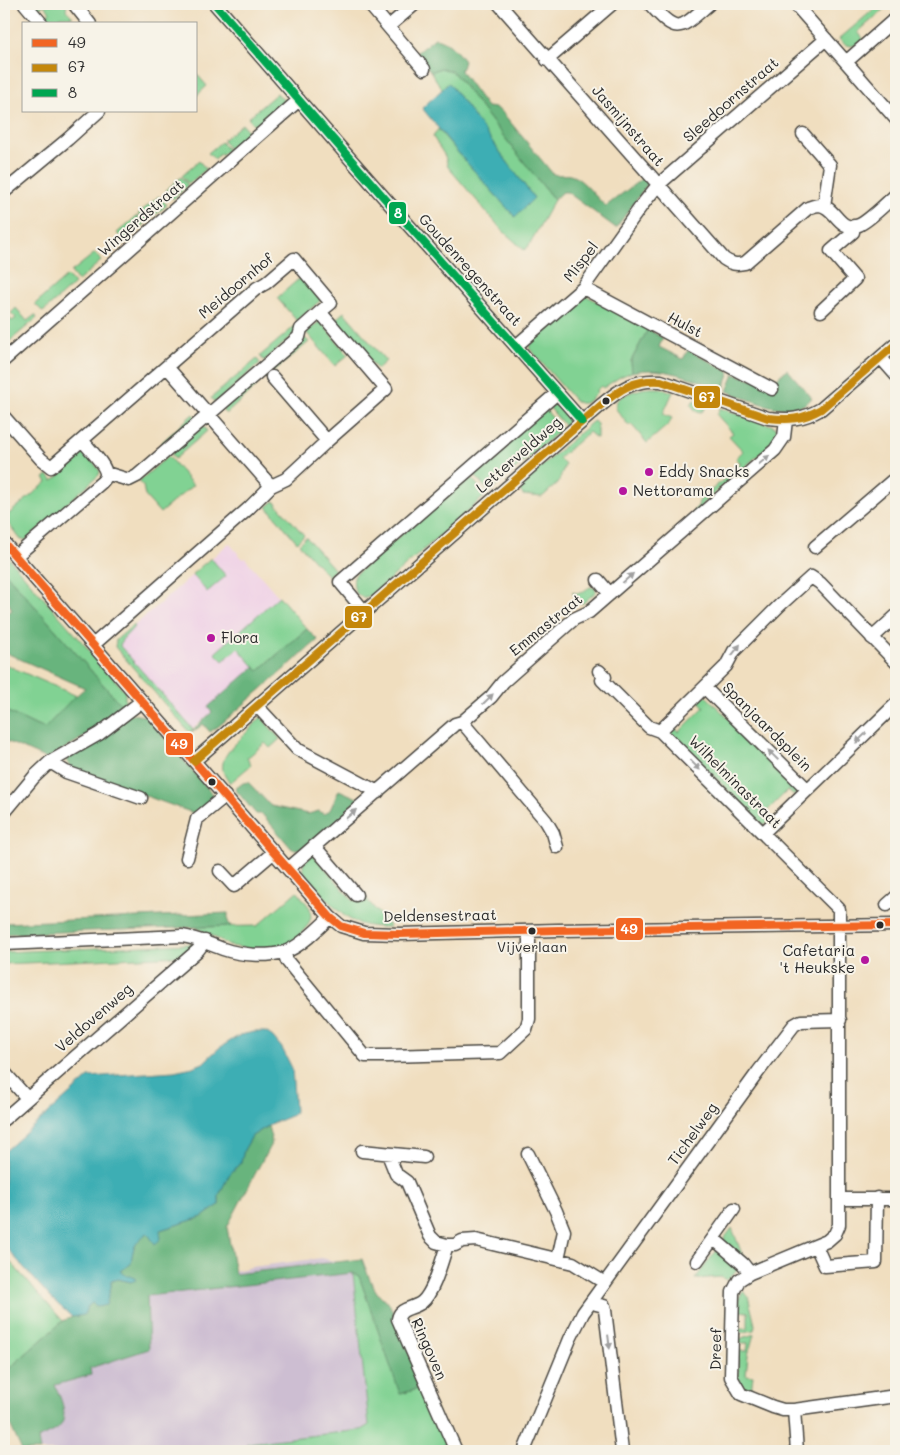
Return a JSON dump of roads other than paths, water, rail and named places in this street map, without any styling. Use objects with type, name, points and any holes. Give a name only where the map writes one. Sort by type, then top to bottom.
[{"type":"street","points":[[25,4],[40,22]]},
{"type":"street","points":[[74,4],[88,22]]},
{"type":"street","name":"Goudenregenstraat","points":[[215,4],[582,421]]},
{"type":"street","points":[[369,4],[424,69]]},
{"type":"street","points":[[389,26],[415,4]]},
{"type":"street","name":"Jasmijnstraat","points":[[499,4],[658,185],[724,259],[730,263],[736,265],[745,262],[808,208],[819,205],[824,206]]},
{"type":"street","points":[[547,60],[612,4]]},
{"type":"street","points":[[650,4],[670,24],[678,26],[687,23],[709,4]]},
{"type":"street","points":[[795,4],[896,119]]},
{"type":"street","points":[[846,62],[896,18]]},
{"type":"street","name":"Sleedoornstraat","points":[[658,185],[826,39]]},
{"type":"street","name":"Wingerdstraat","points":[[4,360],[299,100]]},
{"type":"street","points":[[5,188],[68,139],[98,112]]},
{"type":"street","points":[[803,134],[830,165],[824,206],[842,224],[854,226],[863,223],[896,195]]},
{"type":"street","name":"Mispel","points":[[516,346],[583,288],[658,185]]},
{"type":"street","points":[[821,311],[856,279],[831,250],[852,232],[854,226]]},
{"type":"street","name":"Meidoornhof","points":[[4,417],[41,459],[51,467],[257,288],[266,283],[294,259],[331,303],[320,312]]},
{"type":"street","name":"Hulst","points":[[583,288],[772,389]]},
{"type":"street","points":[[83,441],[103,466],[106,473],[121,479],[132,479],[299,336],[301,329],[320,312],[386,389],[286,479],[271,486],[248,509],[93,645]]},
{"type":"street","name":"Letterveldweg","points":[[194,761],[582,421],[625,387],[653,380],[674,384],[768,418],[786,420],[809,415],[820,409],[896,344]]},
{"type":"street","points":[[881,358],[896,375]]},
{"type":"street","points":[[166,367],[271,486]]},
{"type":"street","points":[[272,378],[327,441]]},
{"type":"street","name":"Letterveldweg","points":[[365,612],[340,582],[557,393]]},
{"type":"street","name":"Emmastraat","points":[[288,869],[455,724],[462,722],[491,697],[503,682],[574,619],[588,612],[610,594],[775,450],[784,437],[786,420]]},
{"type":"street","points":[[16,556],[102,482],[106,473]]},
{"type":"street","points":[[815,547],[892,481],[896,482]]},
{"type":"street","name":"Deldensestraat","points":[[4,543],[330,917],[341,926],[364,933],[410,934],[896,925]]},
{"type":"street","points":[[705,688],[726,666],[734,651],[780,604],[811,577],[820,582],[896,662]]},
{"type":"street","points":[[598,580],[610,594]]},
{"type":"street","points":[[872,638],[896,616]]},
{"type":"street","name":"Wilhelminastraat","points":[[599,671],[605,678],[602,680],[649,727],[660,731],[839,909],[839,926]]},
{"type":"street","name":"Spanjaardsplein","points":[[660,731],[705,688],[807,790],[763,833]]},
{"type":"street","points":[[4,813],[34,776],[50,762],[99,734],[142,701]]},
{"type":"street","points":[[807,790],[896,704]]},
{"type":"street","points":[[257,706],[297,749],[378,792]]},
{"type":"street","points":[[462,722],[546,822],[553,833],[557,847]]},
{"type":"street","points":[[50,762],[66,772],[142,798]]},
{"type":"street","points":[[187,858],[197,818],[225,796]]},
{"type":"street","points":[[314,846],[356,895]]},
{"type":"street","points":[[220,871],[234,886],[274,852]]},
{"type":"street","points":[[4,944],[182,936],[194,937],[222,949],[240,954],[259,955],[284,952],[294,948],[330,917]]},
{"type":"street","name":"Dreef","points":[[839,926],[839,1225],[835,1234],[827,1241],[740,1280],[733,1292],[731,1377],[741,1394],[783,1410],[896,1396]]},
{"type":"street","points":[[284,952],[287,961],[365,1056],[500,1053],[526,1029],[529,1019],[529,931]]},
{"type":"street","name":"Veldovenweg","points":[[4,1118],[190,957],[205,941]]},
{"type":"street","name":"Tichelweg","points":[[524,1451],[570,1339],[583,1313],[758,1072],[794,1025],[801,1021],[840,1020]]},
{"type":"street","points":[[4,1072],[27,1098]]},
{"type":"street","points":[[362,1151],[424,1157]]},
{"type":"street","points":[[388,1154],[396,1174],[407,1182],[430,1236],[436,1242],[455,1245],[462,1241],[476,1240],[558,1259],[573,1263],[605,1283]]},
{"type":"street","points":[[528,1154],[564,1231],[558,1259]]},
{"type":"street","points":[[816,1246],[825,1266],[876,1262],[877,1198]]},
{"type":"street","points":[[839,1199],[896,1199]]},
{"type":"street","points":[[697,1261],[734,1209]]},
{"type":"street","points":[[714,1239],[743,1264],[750,1274]]},
{"type":"street","name":"Ringoven","points":[[447,1245],[436,1278],[426,1297],[421,1303],[402,1311],[398,1319],[456,1451]]},
{"type":"street","points":[[592,1301],[604,1306],[605,1310],[622,1451]]},
{"type":"street","points":[[794,1410],[797,1451]]},
{"type":"water","points":[[449,83],[534,198],[515,217],[460,155],[422,108]]},
{"type":"water","points":[[266,1032],[273,1037],[282,1048],[292,1068],[295,1111],[293,1115],[271,1124],[252,1136],[244,1150],[241,1162],[229,1175],[219,1195],[219,1205],[202,1217],[160,1230],[161,1239],[155,1244],[147,1233],[135,1246],[131,1264],[120,1271],[127,1276],[133,1276],[136,1280],[131,1282],[118,1279],[111,1281],[106,1305],[98,1307],[92,1303],[87,1307],[84,1315],[72,1317],[50,1297],[4,1245],[4,1152],[89,1077],[174,1071],[193,1067],[203,1063],[219,1048],[240,1035]]},
{"type":"place","name":"Eddy Snacks","points":[[649,472]]},
{"type":"place","name":"Nettorama","points":[[623,491]]},
{"type":"place","name":"Flora","points":[[211,638]]},
{"type":"place","name":"Vijverlaan","points":[[532,931]]},
{"type":"place","name":"Cafetaria 't Heukske","points":[[865,960]]}]
